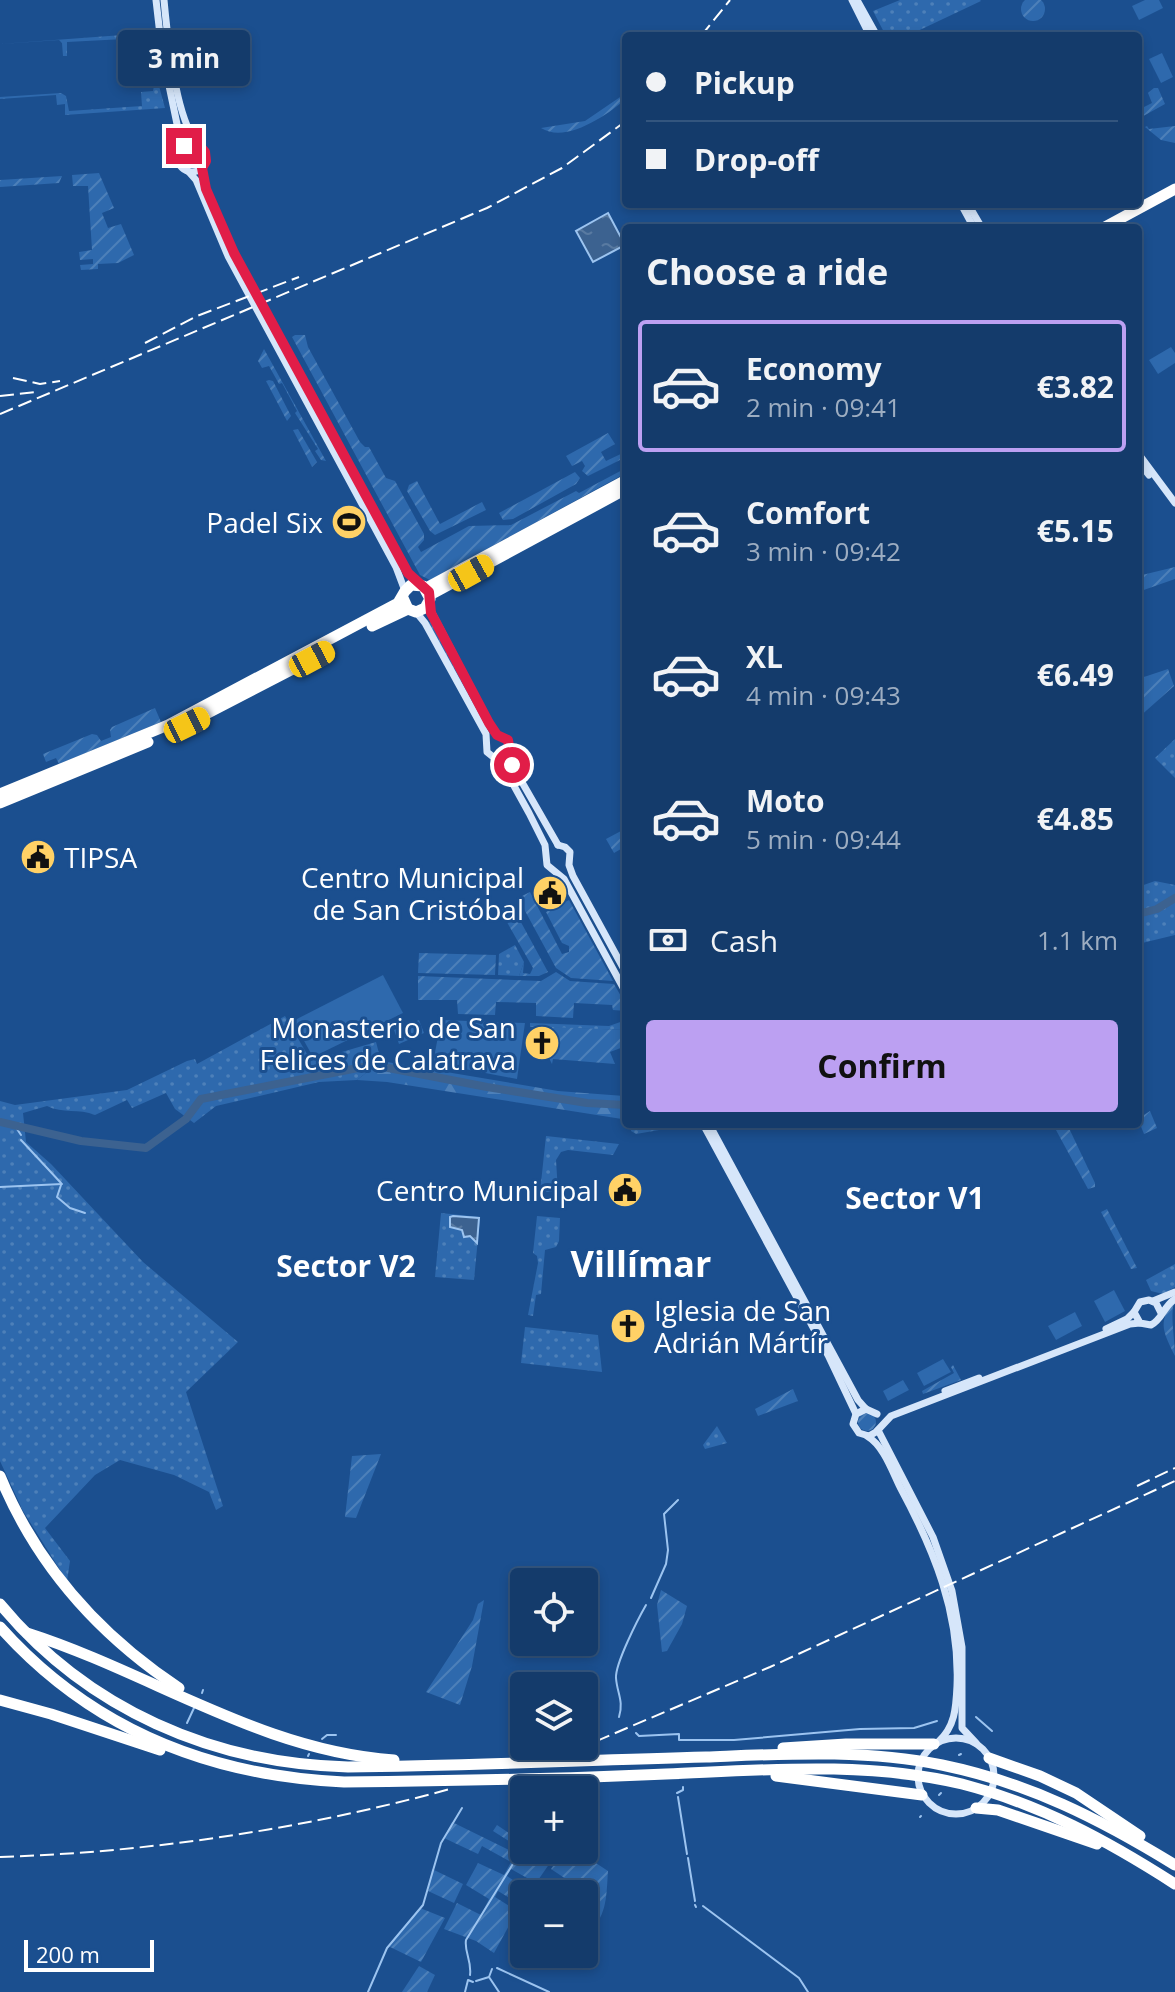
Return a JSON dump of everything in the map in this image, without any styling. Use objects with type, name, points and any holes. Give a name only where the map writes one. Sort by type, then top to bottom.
[{"type":"highway","points":[[1142,200],[1175,182]]},
{"type":"highway","points":[[1142,207],[1175,189]]},
{"type":"highway","points":[[1099,224],[1128,208]]},
{"type":"highway","points":[[1110,224],[1140,208]]},
{"type":"highway","points":[[426,593],[622,482]]},
{"type":"highway","points":[[0,803],[194,716],[199,710],[360,624],[622,491]]},
{"type":"highway","points":[[408,602],[411,585],[426,593]]},
{"type":"highway","points":[[0,794],[216,711],[408,602]]},
{"type":"highway","points":[[0,1476],[45,1561],[110,1637],[180,1689],[229,1715],[292,1741]]},
{"type":"highway","points":[[0,1604],[30,1638],[91,1688],[158,1726],[218,1748],[261,1759],[326,1767],[830,1754],[885,1757],[940,1765],[1000,1780],[1104,1823],[1175,1863]]},
{"type":"highway","points":[[0,1626],[65,1646],[127,1671],[242,1724],[326,1751],[375,1759],[505,1761]]},
{"type":"highway","points":[[0,1626],[57,1681],[111,1718],[191,1755],[266,1775]]},
{"type":"highway","points":[[0,1700],[217,1768],[322,1781],[397,1782],[831,1769],[943,1780],[1009,1799],[1066,1821],[1095,1835],[1175,1886]]},
{"type":"highway","points":[[638,1758],[833,1744],[936,1743]]},
{"type":"highway","points":[[991,1763],[1076,1793],[1175,1863]]},
{"type":"highway","points":[[663,1774],[786,1777],[921,1793]]},
{"type":"highway","points":[[980,1805],[1087,1840],[1127,1858],[1175,1886]]},
{"type":"main road","points":[[156,0],[164,62],[182,148],[178,162],[196,180],[231,255],[401,577],[408,602],[424,621],[486,734],[488,754],[496,758],[511,780],[544,842],[547,865],[557,871],[565,882],[622,986]]},
{"type":"main road","points":[[164,0],[177,85],[190,136],[206,156],[202,168],[206,189],[231,255]]},
{"type":"main road","points":[[854,0],[868,32]]},
{"type":"main road","points":[[854,0],[874,32]]},
{"type":"main road","points":[[182,148],[187,144],[198,144]]},
{"type":"main road","points":[[188,171],[202,168]]},
{"type":"main road","points":[[292,368],[408,573],[426,593],[497,735],[508,740],[511,763],[558,845]]},
{"type":"main road","points":[[1142,458],[1175,503]]},
{"type":"main road","points":[[1142,466],[1175,510]]},
{"type":"main road","points":[[486,743],[497,735]]},
{"type":"main road","points":[[496,758],[508,752]]},
{"type":"main road","points":[[546,854],[550,847],[558,845],[570,852],[569,865],[622,965]]},
{"type":"main road","points":[[557,871],[569,865]]},
{"type":"main road","points":[[705,1128],[840,1378],[856,1414]]},
{"type":"main road","points":[[711,1128],[856,1398],[866,1409],[877,1414],[895,1410],[1095,1334],[1122,1321],[1134,1312],[1140,1302],[1165,1298],[1175,1292]]},
{"type":"main road","points":[[865,1436],[891,1416],[1130,1324],[1147,1326],[1156,1323],[1175,1299]]},
{"type":"main road","points":[[1153,1301],[1161,1313]]},
{"type":"main road","points":[[1134,1312],[1140,1323]]},
{"type":"main road","points":[[866,1409],[856,1414],[853,1421],[855,1429],[874,1441],[880,1450],[944,1574]]},
{"type":"main road","points":[[877,1414],[879,1428],[933,1537],[949,1592],[962,1647],[962,1728],[991,1763],[993,1786],[980,1805],[964,1813],[946,1813],[930,1805],[921,1793],[917,1772],[924,1755],[951,1725],[957,1689],[955,1635],[949,1592]]},
{"type":"main road","points":[[936,1743],[955,1737],[976,1743]]},
{"type":"green space","points":[[1028,-1],[1038,-1],[1044,5],[1044,13],[1037,20],[1029,20],[1022,13],[1022,5]]},
{"type":"green space","points":[[900,0],[981,1],[915,32],[884,32],[873,11]]},
{"type":"green space","points":[[1145,0],[1159,0],[1163,8],[1139,20],[1132,6]]},
{"type":"green space","points":[[150,33],[158,79],[151,73],[154,72],[152,55],[145,55],[143,38],[67,42],[67,56],[63,56],[59,40],[0,44]]},
{"type":"green space","points":[[1162,53],[1173,77],[1161,83],[1149,59]]},
{"type":"green space","points":[[154,86],[159,86],[165,108],[65,115],[65,104],[57,105],[56,95],[0,99],[61,93],[66,96],[69,111],[142,106],[141,92],[153,91]]},
{"type":"green space","points":[[1158,88],[1165,104],[1142,117],[1142,108],[1152,103],[1148,93]]},
{"type":"green space","points":[[622,96],[622,102],[586,126],[562,132],[541,128],[585,121]]},
{"type":"green space","points":[[1175,126],[1175,143],[1161,140],[1145,127],[1149,129]]},
{"type":"green space","points":[[188,147],[196,147],[202,157],[196,167],[188,167],[182,161],[182,153]]},
{"type":"green space","points":[[99,173],[114,208],[102,213],[108,228],[121,224],[134,255],[118,263],[98,264],[98,269],[81,270],[80,265],[93,264],[93,259],[80,260],[79,252],[92,250],[88,186],[73,186],[72,175]]},
{"type":"green space","points":[[62,176],[59,183],[0,187],[0,180]]},
{"type":"green space","points":[[305,335],[308,347],[360,442],[369,447],[386,478],[395,481],[424,534],[424,540],[418,547],[421,552],[469,526],[511,525],[622,470],[622,475],[430,580],[420,575],[292,337]]},
{"type":"green space","points":[[1171,347],[1175,353],[1175,363],[1158,374],[1149,360]]},
{"type":"green space","points":[[264,349],[326,461],[321,460],[315,451],[318,449],[295,413],[297,411],[282,383],[279,384],[269,366],[262,368],[258,361]]},
{"type":"green space","points":[[266,381],[273,381],[291,416],[287,421]]},
{"type":"green space","points":[[298,429],[317,462],[312,467],[293,430]]},
{"type":"green space","points":[[608,433],[615,444],[601,452],[606,461],[622,453],[622,459],[588,476],[582,471],[585,466],[582,461],[572,466],[566,456]]},
{"type":"green space","points":[[575,472],[580,478],[576,484],[513,519],[503,520],[499,513]]},
{"type":"green space","points":[[417,481],[440,524],[482,502],[486,510],[435,535],[407,491],[409,485]]},
{"type":"green space","points":[[1175,567],[1175,579],[1142,591],[1142,575]]},
{"type":"green space","points":[[432,621],[487,724],[484,726],[428,623]]},
{"type":"green space","points":[[1168,669],[1174,686],[1142,714],[1142,678]]},
{"type":"green space","points":[[155,708],[161,722],[59,764],[56,758],[46,762],[43,754],[92,734],[101,741],[111,737],[112,727]]},
{"type":"green space","points":[[1175,739],[1175,778],[1155,758]]},
{"type":"green space","points":[[621,831],[622,848],[614,853],[606,839]]},
{"type":"green space","points":[[1155,881],[1175,885],[1175,935],[1142,943],[1142,886]]},
{"type":"green space","points":[[530,892],[562,954],[569,952],[569,946],[562,943],[546,912],[569,900],[613,981],[571,978],[556,968],[518,898]]},
{"type":"green space","points":[[510,902],[548,972],[539,976],[519,976],[524,962],[523,973],[530,974],[533,968],[499,908]]},
{"type":"green space","points":[[515,945],[524,962],[519,976],[498,975],[499,954]]},
{"type":"green space","points":[[419,953],[496,955],[495,975],[418,973]]},
{"type":"green space","points":[[556,972],[570,981],[614,984],[622,998],[622,1011],[613,1010],[612,1005],[574,1003],[573,1018],[536,1016],[536,1003],[496,1002],[495,1015],[458,1014],[457,1000],[418,1000],[418,976],[541,981]]},
{"type":"green space","points":[[383,975],[403,1013],[313,1057],[293,1021]]},
{"type":"green space","points":[[285,1016],[311,1061],[376,1042],[381,1061],[357,1080],[319,1082],[216,1106],[194,1123],[175,1109],[166,1093],[132,1108],[127,1100],[95,1115],[47,1106],[23,1113],[26,1142],[51,1164],[143,1262],[238,1342],[186,1392],[223,1506],[216,1510],[209,1492],[174,1475],[120,1460],[95,1475],[45,1528],[70,1561],[67,1581],[23,1511],[0,1461],[0,1101],[15,1105],[127,1090],[187,1061],[195,1059],[197,1064]]},
{"type":"green space","points":[[419,1020],[424,1033],[399,1044],[394,1030]]},
{"type":"green space","points":[[441,1020],[525,1023],[517,1079],[433,1063]]},
{"type":"green space","points":[[622,1021],[622,1030],[530,1027],[530,1023],[609,1026]]},
{"type":"green space","points":[[552,1027],[622,1030],[622,1048],[610,1052],[615,1064],[553,1059],[552,1064],[548,1056]]},
{"type":"green space","points":[[381,1061],[558,1091],[622,1096],[622,1119],[387,1082],[357,1080]]},
{"type":"green space","points":[[1150,1111],[1157,1128],[1144,1134],[1142,1116]]},
{"type":"green space","points":[[631,1128],[663,1128],[636,1134]]},
{"type":"green space","points":[[1069,1128],[1095,1187],[1088,1189],[1056,1130]]},
{"type":"green space","points":[[546,1136],[619,1144],[613,1155],[561,1152],[556,1160],[558,1192],[540,1192]]},
{"type":"green space","points":[[1107,1209],[1137,1268],[1131,1269],[1101,1212]]},
{"type":"green space","points":[[441,1213],[480,1217],[474,1280],[435,1277]]},
{"type":"green space","points":[[537,1216],[560,1218],[559,1241],[556,1247],[545,1250],[541,1294],[536,1295],[533,1316],[528,1315],[538,1263],[533,1253]]},
{"type":"green space","points":[[1175,1264],[1175,1287],[1163,1294],[1151,1291],[1146,1280]]},
{"type":"green space","points":[[1114,1290],[1125,1311],[1105,1322],[1094,1301]]},
{"type":"green space","points":[[1174,1302],[1175,1356],[1164,1329],[1165,1316]]},
{"type":"green space","points":[[1075,1312],[1082,1326],[1056,1340],[1048,1326]]},
{"type":"green space","points":[[525,1327],[598,1335],[602,1372],[521,1363]]},
{"type":"green space","points":[[943,1359],[951,1372],[924,1386],[917,1373]]},
{"type":"green space","points":[[953,1365],[961,1380],[923,1394],[922,1391],[954,1373]]},
{"type":"green space","points":[[903,1380],[909,1390],[888,1401],[883,1391]]},
{"type":"green space","points":[[793,1389],[798,1401],[758,1416],[755,1409]]},
{"type":"green space","points":[[863,1413],[871,1413],[876,1422],[874,1429],[863,1431],[858,1426],[858,1418]]},
{"type":"green space","points":[[717,1426],[727,1443],[705,1449],[703,1445]]},
{"type":"green space","points":[[381,1454],[356,1518],[345,1517],[352,1456]]},
{"type":"green space","points":[[661,1590],[687,1606],[682,1624],[667,1651],[662,1652],[657,1605]]},
{"type":"green space","points":[[484,1600],[472,1666],[460,1705],[426,1692],[473,1620],[478,1604]]},
{"type":"green space","points":[[452,1822],[510,1851],[510,1861],[482,1846],[478,1854],[444,1838]]},
{"type":"green space","points":[[497,1825],[510,1834],[510,1842],[493,1831]]},
{"type":"green space","points":[[478,1863],[504,1875],[510,1864],[549,1864],[538,1880],[531,1880],[511,1869],[507,1876],[513,1880],[510,1880],[510,1898],[498,1891],[495,1897],[510,1907],[510,1924],[494,1953],[476,1941],[444,1929],[457,1903],[481,1915],[489,1899],[466,1885]]},
{"type":"green space","points":[[554,1864],[597,1864],[608,1871],[604,1907],[598,1922],[598,1880],[568,1880],[551,1869]]},
{"type":"green space","points":[[432,1869],[463,1884],[454,1903],[428,1891]]},
{"type":"green space","points":[[420,1908],[445,1918],[421,1962],[388,1946]]},
{"type":"green space","points":[[419,1966],[435,1975],[427,1992],[402,1992]]},
{"type":"water","points":[[608,213],[622,239],[622,247],[593,262],[576,231]]},
{"type":"water","points":[[450,1217],[479,1218],[477,1243],[470,1236],[464,1237],[462,1230],[450,1227]]},
{"type":"waterway","points":[[1142,913],[1157,909],[1175,898]]},
{"type":"waterway","points":[[0,1122],[81,1141],[146,1148],[186,1119],[201,1099],[373,1065],[587,1103],[622,1105]]},
{"type":"waterway","points":[[15,1126],[21,1135]]},
{"type":"waterway","points":[[21,1140],[61,1183]]},
{"type":"waterway","points":[[0,1187],[62,1184]]},
{"type":"waterway","points":[[61,1185],[57,1197],[70,1208],[85,1213]]},
{"type":"waterway","points":[[651,1598],[666,1564],[668,1550],[664,1514],[678,1500]]},
{"type":"waterway","points":[[619,1717],[621,1706],[617,1671],[646,1605]]},
{"type":"waterway","points":[[187,1723],[194,1708]]},
{"type":"waterway","points":[[976,1717],[992,1731]]},
{"type":"waterway","points":[[636,1733],[639,1736],[679,1734],[679,1740],[734,1740],[860,1729],[914,1728],[937,1721]]},
{"type":"waterway","points":[[322,1739],[327,1735],[336,1735]]},
{"type":"waterway","points":[[677,1793],[683,1787]]},
{"type":"waterway","points":[[678,1797],[687,1854]]},
{"type":"waterway","points":[[368,1992],[387,1948],[423,1905],[441,1843],[462,1808]]},
{"type":"waterway","points":[[688,1858],[695,1901]]},
{"type":"waterway","points":[[470,1975],[466,1940],[513,1864]]},
{"type":"waterway","points":[[703,1906],[799,1978],[808,1992]]},
{"type":"waterway","points":[[497,1968],[549,1992]]},
{"type":"waterway","points":[[476,1981],[489,1977],[492,1969]]},
{"type":"waterway","points":[[489,1977],[499,1992]]},
{"type":"waterway","points":[[465,1992],[468,1980],[473,1982]]},
{"type":"railway","points":[[704,32],[730,0]]},
{"type":"railway","points":[[0,414],[487,208],[562,168],[622,124]]},
{"type":"railway","points":[[145,343],[197,316],[299,277]]},
{"type":"railway","points":[[13,378],[40,384],[60,381]]},
{"type":"railway","points":[[0,396],[35,392]]},
{"type":"railway","points":[[1137,1486],[1175,1468]]},
{"type":"railway","points":[[598,1740],[770,1667],[1175,1481]]},
{"type":"railway","points":[[0,1857],[114,1850],[227,1836],[339,1816],[450,1789]]},
{"type":"place","name":"Padel Six","points":[[349,522]]},
{"type":"place","name":"TIPSA","points":[[38,857]]},
{"type":"place","name":"Centro Municipal de San Cristóbal","points":[[550,893]]},
{"type":"place","name":"Monasterio de San Felices de Calatrava","points":[[542,1043]]},
{"type":"place","name":"Centro Municipal","points":[[625,1190]]},
{"type":"place","name":"Iglesia de San Adrián Mártír","points":[[628,1326]]},
{"type":"district","name":"Sector V1","points":[[915,1197]]},
{"type":"district","name":"Villímar","points":[[641,1263]]},
{"type":"district","name":"Sector V2","points":[[346,1265]]},
{"type":"route","points":[[184,146],[198,144],[205,152],[206,161],[202,168],[204,183],[234,253],[408,573],[429,592],[431,613],[489,723],[497,735],[508,740],[512,765]]}]
